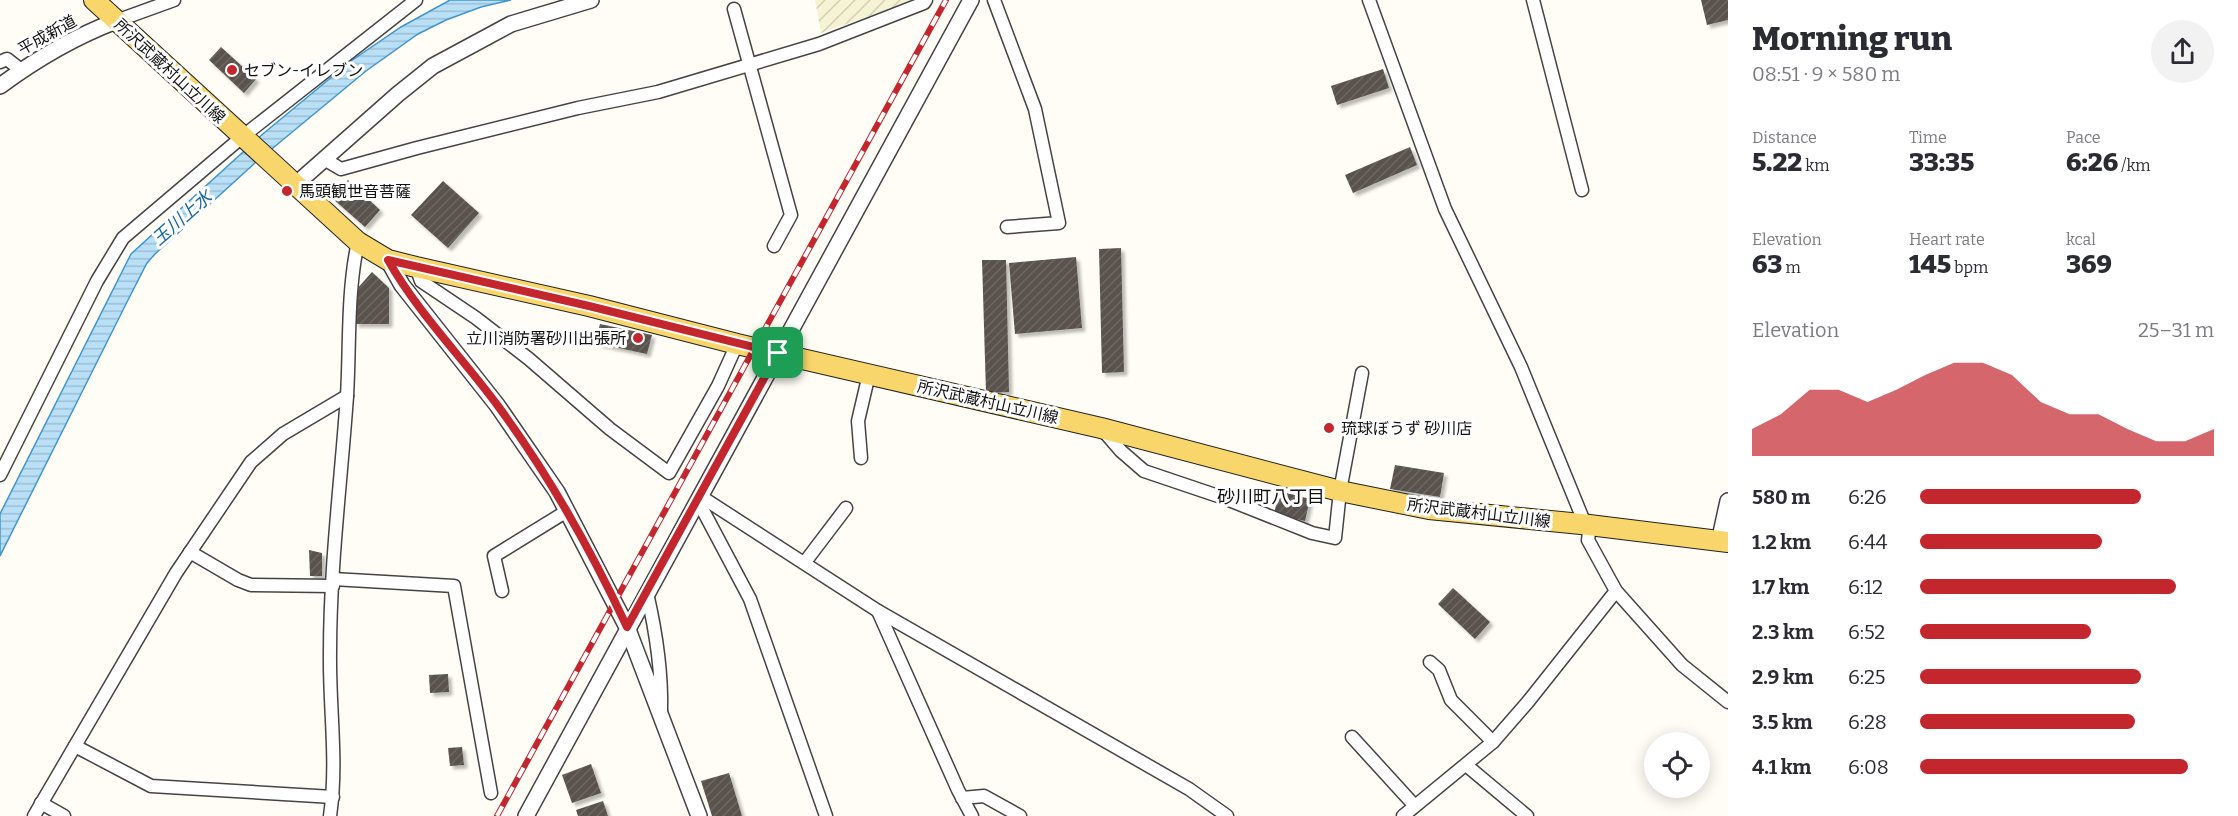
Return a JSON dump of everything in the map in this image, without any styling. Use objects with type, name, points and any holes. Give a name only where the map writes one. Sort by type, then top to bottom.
[{"type":"main road","name":"所沢武蔵村山立川線","points":[[94,0],[358,242],[388,260],[589,306],[736,344],[1101,428],[1340,491],[1429,509],[1724,542]]},
{"type":"street","points":[[116,21],[174,0]]},
{"type":"street","points":[[0,475],[97,281],[123,238],[367,36],[416,0]]},
{"type":"street","points":[[288,179],[324,159],[433,66],[511,24],[591,0]]},
{"type":"street","points":[[324,159],[341,169],[578,108],[658,92],[819,44],[924,3],[926,0]]},
{"type":"street","points":[[526,816],[627,627],[971,0]]},
{"type":"street","points":[[994,0],[1035,109],[1059,223],[1007,227]]},
{"type":"street","points":[[1369,0],[1445,209],[1521,367],[1588,525],[1588,540],[1616,591],[1682,665],[1728,702]]},
{"type":"street","points":[[1533,0],[1582,190]]},
{"type":"street","points":[[734,9],[790,215],[774,246]]},
{"type":"street","name":"平成新道","points":[[0,86],[21,70],[93,30],[116,21]]},
{"type":"street","points":[[0,62],[7,59],[21,70]]},
{"type":"street","points":[[330,816],[333,797],[334,731],[330,653],[333,582],[353,265],[358,242]]},
{"type":"street","points":[[388,260],[402,285],[468,366],[521,437],[567,511],[627,627],[699,816]]},
{"type":"street","points":[[416,267],[421,281],[476,318],[529,359],[610,429],[669,473],[718,386],[736,344]]},
{"type":"street","points":[[1101,428],[1121,451],[1144,471],[1224,498],[1312,533],[1335,537],[1340,491],[1362,373]]},
{"type":"street","points":[[861,458],[858,421],[869,374]]},
{"type":"street","points":[[33,816],[190,552],[250,462],[283,434],[346,396]]},
{"type":"street","points":[[699,498],[805,562],[878,611],[1190,789],[1227,816]]},
{"type":"street","points":[[699,498],[750,599],[826,816]]},
{"type":"street","points":[[1724,542],[1728,501]]},
{"type":"street","points":[[805,562],[846,508]]},
{"type":"street","points":[[502,591],[494,556],[567,511]]},
{"type":"street","points":[[190,552],[251,585],[333,582],[454,586],[491,793]]},
{"type":"street","points":[[1402,816],[1492,742],[1527,703],[1616,591]]},
{"type":"street","points":[[647,593],[656,634],[662,679],[661,715]]},
{"type":"street","points":[[878,611],[972,816]]},
{"type":"street","points":[[1430,662],[1439,670],[1451,700],[1492,742]]},
{"type":"street","points":[[1352,737],[1414,805]]},
{"type":"street","points":[[75,746],[151,786],[333,797]]},
{"type":"street","points":[[1466,765],[1527,816]]},
{"type":"street","points":[[962,798],[984,796],[1020,816]]},
{"type":"street","points":[[41,803],[63,816]]},
{"type":"shaded area","points":[[815,0],[915,0],[821,33]]},
{"type":"water","name":"玉川上水","points":[[450,0],[511,0],[481,7],[446,20],[418,34],[366,71],[256,162],[147,263],[0,556],[0,514],[131,254],[264,133],[351,61],[401,27]]},
{"type":"building","points":[[1701,0],[1728,0],[1728,20],[1707,25]]},
{"type":"building","name":"セブン-イレブン","points":[[221,47],[256,79],[244,93],[209,60]]},
{"type":"building","points":[[1383,69],[1389,88],[1337,105],[1331,86]]},
{"type":"building","points":[[1410,147],[1417,165],[1353,193],[1345,175]]},
{"type":"building","points":[[348,180],[380,210],[365,227],[332,198]]},
{"type":"building","points":[[443,181],[479,213],[448,248],[411,215]]},
{"type":"building","points":[[1121,248],[1124,372],[1102,373],[1099,249]]},
{"type":"building","points":[[1076,257],[1082,328],[1015,334],[1009,263]]},
{"type":"building","points":[[982,260],[1006,260],[1009,392],[986,393]]},
{"type":"building","points":[[372,272],[389,288],[389,324],[355,324],[356,290]]},
{"type":"building","points":[[600,324],[652,335],[647,354],[595,343]]},
{"type":"building","points":[[1395,465],[1444,473],[1440,497],[1390,489]]},
{"type":"building","points":[[1279,491],[1310,499],[1305,521],[1274,514]]},
{"type":"building","points":[[309,550],[322,553],[322,576],[310,576]]},
{"type":"building","points":[[1453,588],[1490,622],[1475,639],[1438,604]]},
{"type":"building","points":[[448,674],[449,692],[430,693],[429,675]]},
{"type":"building","points":[[462,747],[464,765],[450,766],[448,748]]},
{"type":"building","points":[[591,764],[601,793],[572,803],[562,775]]},
{"type":"building","points":[[729,773],[742,816],[712,816],[701,781]]},
{"type":"building","points":[[603,801],[608,816],[578,816],[576,810]]},
{"type":"railway","points":[[497,816],[946,0]]},
{"type":"place","name":"セブン-イレブン","points":[[232,70]]},
{"type":"place","name":"馬頭観世音菩薩","points":[[287,191]]},
{"type":"place","name":"立川消防署砂川出張所","points":[[638,338]]},
{"type":"place","name":"琉球ぼうず 砂川店","points":[[1329,428]]},
{"type":"district","name":"砂川町八丁目","points":[[1271,497]]},
{"type":"route","points":[[388,260],[589,306],[778,353],[627,627],[615,600],[541,466],[468,366],[402,285],[388,260]]}]
